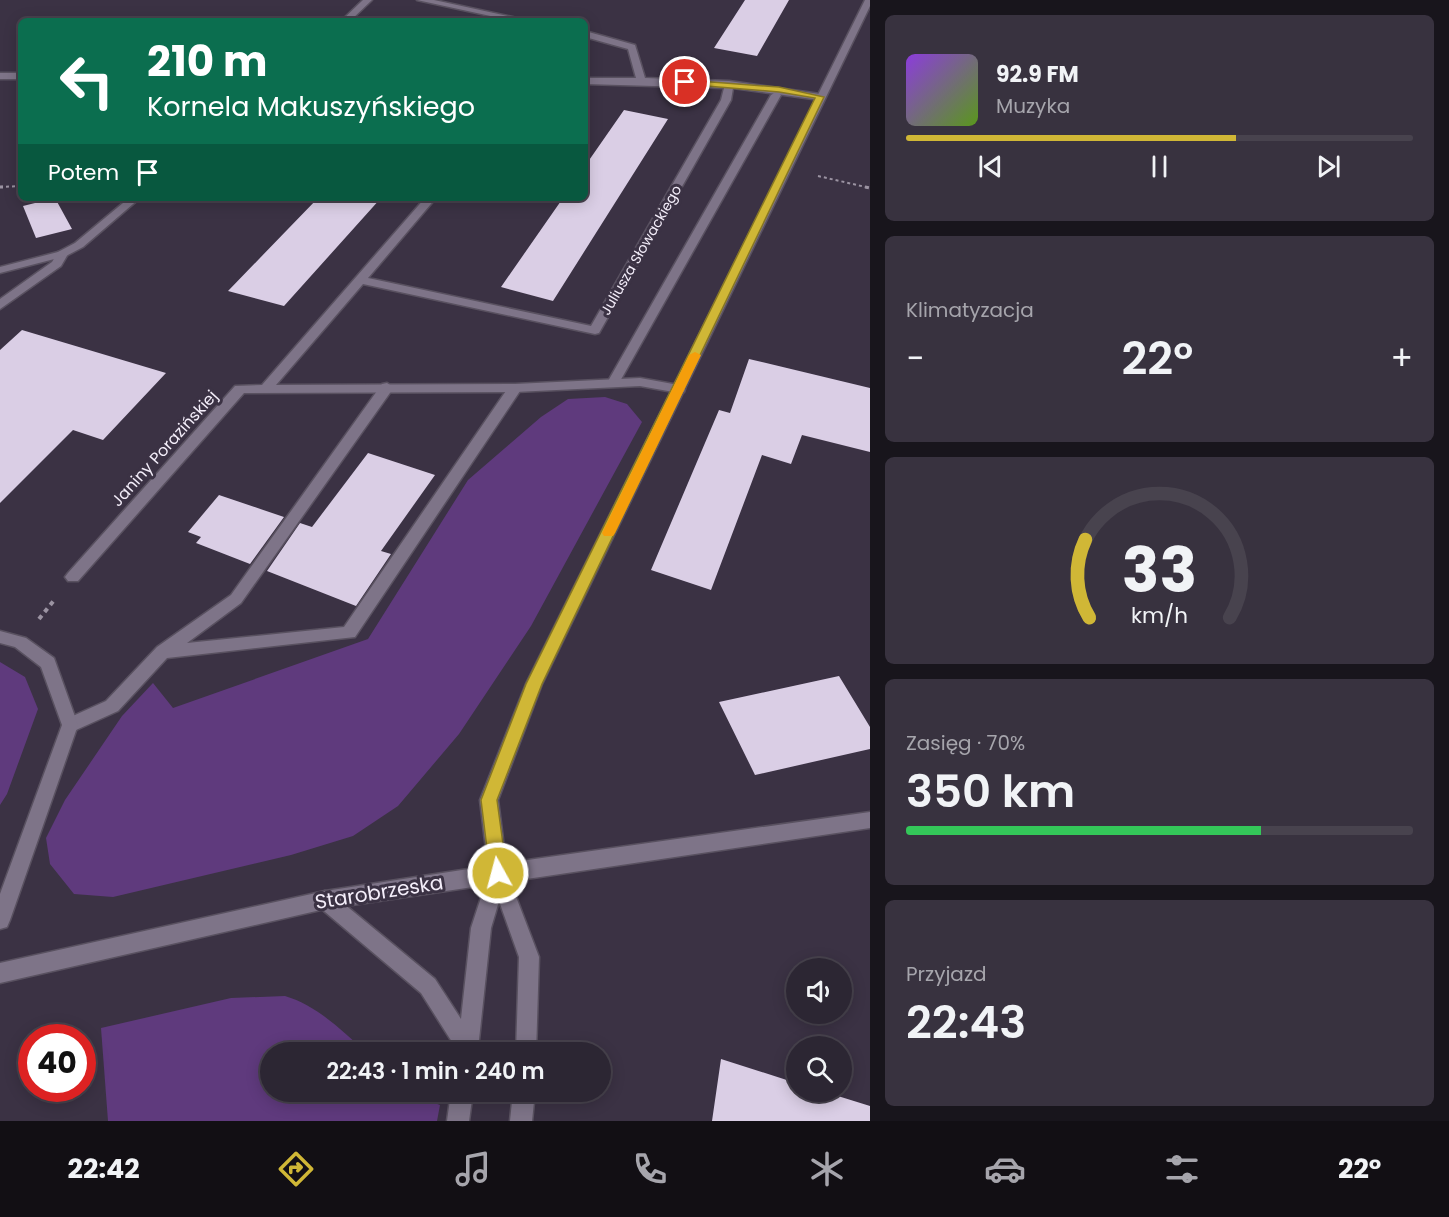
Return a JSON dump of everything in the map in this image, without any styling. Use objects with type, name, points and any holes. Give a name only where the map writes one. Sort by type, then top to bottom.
[{"type":"street","points":[[348,18],[368,0]]},
{"type":"street","points":[[421,0],[512,18]]},
{"type":"street","points":[[526,1042],[529,957],[498,873],[489,800],[534,684],[869,0]]},
{"type":"street","points":[[588,35],[632,47],[641,80]]},
{"type":"street","points":[[0,76],[18,76]]},
{"type":"street","points":[[588,81],[641,80],[729,84],[820,97]]},
{"type":"street","name":"Juliusza Słowackiego","points":[[361,280],[595,330],[726,100],[729,84]]},
{"type":"street","points":[[614,383],[776,95]]},
{"type":"street","points":[[0,270],[62,254],[79,244],[131,201]]},
{"type":"street","points":[[266,388],[428,201]]},
{"type":"street","points":[[0,306],[57,264],[62,254]]},
{"type":"street","name":"Janiny Porazińskiej","points":[[73,577],[240,389],[515,388],[640,382],[679,389]]},
{"type":"street","points":[[70,725],[112,706],[163,652],[236,599],[387,387]]},
{"type":"street","points":[[163,652],[349,633],[515,388]]},
{"type":"street","points":[[0,638],[20,642],[48,663],[70,725],[0,920]]},
{"type":"street","name":"Starobrzeska","points":[[0,973],[326,900],[870,820]]},
{"type":"street","points":[[468,1042],[481,928],[498,873]]},
{"type":"street","points":[[326,900],[428,986],[462,1042]]},
{"type":"street","points":[[458,1121],[461,1102]]},
{"type":"street","points":[[521,1121],[523,1102]]},
{"type":"path","points":[[818,176],[870,188]]},
{"type":"path","points":[[0,187],[18,186]]},
{"type":"path","points":[[20,642],[73,577]]},
{"type":"shaded area","points":[[605,397],[627,404],[642,422],[531,626],[459,734],[398,806],[353,836],[291,855],[113,897],[74,894],[50,864],[46,838],[65,800],[122,716],[153,683],[173,708],[368,639],[468,480],[541,417],[568,399]]},
{"type":"shaded area","points":[[0,662],[25,677],[38,709],[7,794],[0,805]]},
{"type":"shaded area","points":[[285,996],[297,1000],[319,1012],[355,1042],[260,1042],[260,1102],[432,1102],[440,1105],[437,1121],[108,1121],[101,1028],[231,998]]},
{"type":"building","points":[[745,0],[789,0],[757,56],[714,48]]},
{"type":"building","points":[[624,110],[668,119],[553,301],[501,287],[561,201],[588,201],[588,162]]},
{"type":"building","points":[[43,201],[57,201],[72,229],[36,238],[23,206]]},
{"type":"building","points":[[315,201],[378,201],[284,306],[228,291]]},
{"type":"building","points":[[22,330],[166,373],[103,440],[73,430],[0,503],[0,350]]},
{"type":"building","points":[[749,359],[870,388],[870,452],[802,435],[791,464],[762,455],[711,590],[651,570],[719,410],[730,413]]},
{"type":"building","points":[[368,453],[435,475],[381,551],[391,554],[356,606],[267,571],[300,523],[312,527]]},
{"type":"building","points":[[219,495],[284,517],[250,564],[196,543],[201,537],[188,532]]},
{"type":"building","points":[[839,676],[870,727],[870,749],[755,775],[719,702]]},
{"type":"building","points":[[721,1059],[786,1080],[786,1102],[852,1100],[870,1106],[870,1121],[712,1121]]},
{"type":"slow traffic","points":[[608,533],[695,355]]},
{"type":"route","points":[[498,873],[489,800],[534,684],[820,97],[779,89],[685,82]]}]
